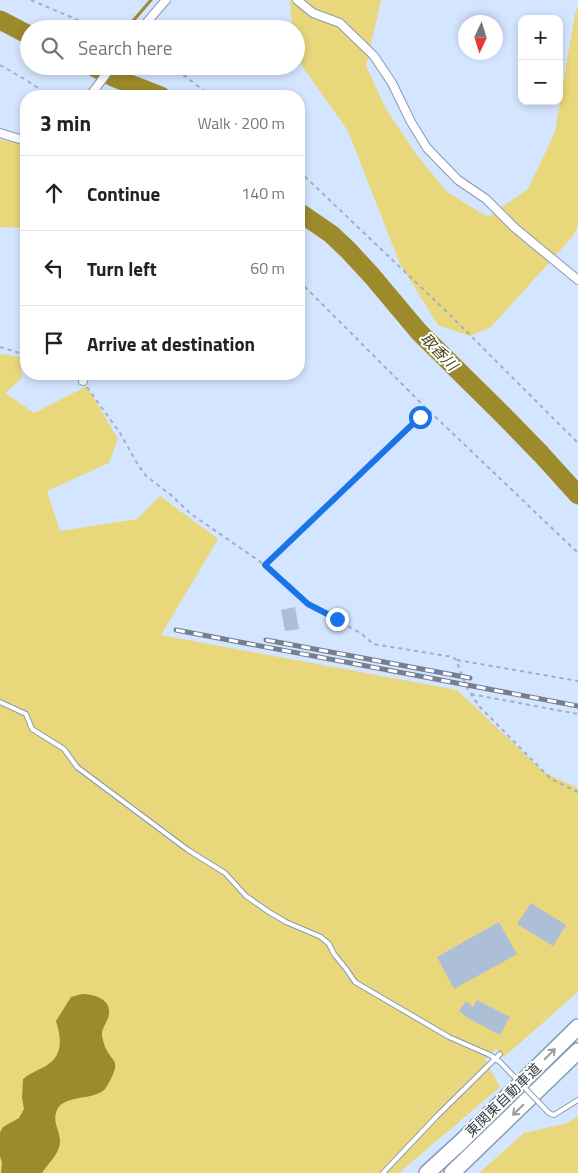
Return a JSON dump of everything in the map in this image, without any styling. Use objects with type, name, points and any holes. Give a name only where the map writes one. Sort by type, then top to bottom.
[{"type":"highway","name":"東関東自動車道","points":[[427,1173],[578,1027]]},
{"type":"highway","name":"東関東自動車道","points":[[452,1173],[578,1052]]},
{"type":"street","points":[[149,20],[166,0]]},
{"type":"street","points":[[297,0],[313,13],[340,23],[374,56],[392,83],[411,122],[427,148],[458,180],[486,199],[515,228],[578,280]]},
{"type":"street","points":[[94,90],[105,75]]},
{"type":"street","points":[[0,132],[20,140]]},
{"type":"lane","points":[[0,702],[26,714],[32,730],[64,749],[77,767],[188,850],[224,873],[246,896],[286,922],[321,937],[329,944],[334,954],[355,982],[449,1037],[495,1058],[551,1114],[554,1115],[578,1100]]},
{"type":"lane","points":[[383,1173],[500,1054]]},
{"type":"path","points":[[31,0],[78,20]]},
{"type":"path","points":[[0,65],[41,90]]},
{"type":"path","points":[[183,75],[204,90]]},
{"type":"path","points":[[305,178],[446,311],[578,443]]},
{"type":"path","points":[[305,287],[424,406],[578,553]]},
{"type":"path","points":[[0,346],[20,353]]},
{"type":"path","points":[[86,380],[146,476],[191,514],[265,565],[308,604],[362,634],[373,644],[453,656],[467,688],[479,706],[550,779],[578,792]]},
{"type":"path","points":[[265,565],[420,417]]},
{"type":"path","points":[[456,660],[578,681]]},
{"type":"path","points":[[471,694],[578,714]]},
{"type":"shaded area","points":[[290,0],[381,0],[366,66],[386,109],[416,154],[447,192],[488,217],[528,189],[555,132],[560,105],[563,105],[563,85],[578,6],[578,224],[573,236],[491,327],[470,336],[438,325],[400,264],[348,131],[305,70],[305,20],[291,20]]},
{"type":"shaded area","points":[[0,140],[20,144],[20,228],[0,227]]},
{"type":"shaded area","points":[[0,354],[20,357],[20,380],[5,393],[34,413],[87,386],[118,439],[109,463],[47,491],[60,531],[137,519],[160,496],[218,539],[161,635],[457,690],[545,773],[578,788],[578,992],[504,1057],[496,1049],[485,1060],[500,1087],[399,1173],[0,1173]]},
{"type":"shaded area","points":[[82,994],[101,998],[109,1009],[102,1036],[107,1050],[115,1063],[112,1077],[105,1089],[100,1093],[72,1099],[61,1105],[57,1110],[55,1118],[60,1145],[56,1154],[42,1173],[1,1173],[0,1132],[3,1127],[19,1118],[24,1109],[22,1098],[23,1079],[55,1058],[60,1041],[56,1021],[71,997]]},
{"type":"shaded area","points":[[578,1116],[578,1173],[479,1173],[524,1133],[568,1123]]},
{"type":"building","points":[[295,607],[299,629],[285,631],[281,610]]},
{"type":"building","points":[[531,903],[566,925],[553,946],[517,924]]},
{"type":"building","points":[[499,922],[517,954],[454,989],[437,957]]},
{"type":"building","points":[[477,1000],[510,1017],[500,1035],[459,1011],[466,1001],[473,1007]]},
{"type":"waterway","points":[[134,20],[151,0]]},
{"type":"waterway","name":"取香川","points":[[0,20],[20,30]]},
{"type":"waterway","name":"取香川","points":[[109,75],[146,90]]},
{"type":"waterway","name":"取香川","points":[[305,216],[331,234],[348,250],[419,332],[503,415],[578,495]]},
{"type":"railway","points":[[176,630],[578,706]]},
{"type":"railway","points":[[266,640],[470,678]]},
{"type":"route","points":[[337,619],[308,604],[265,565],[420,417]]}]
